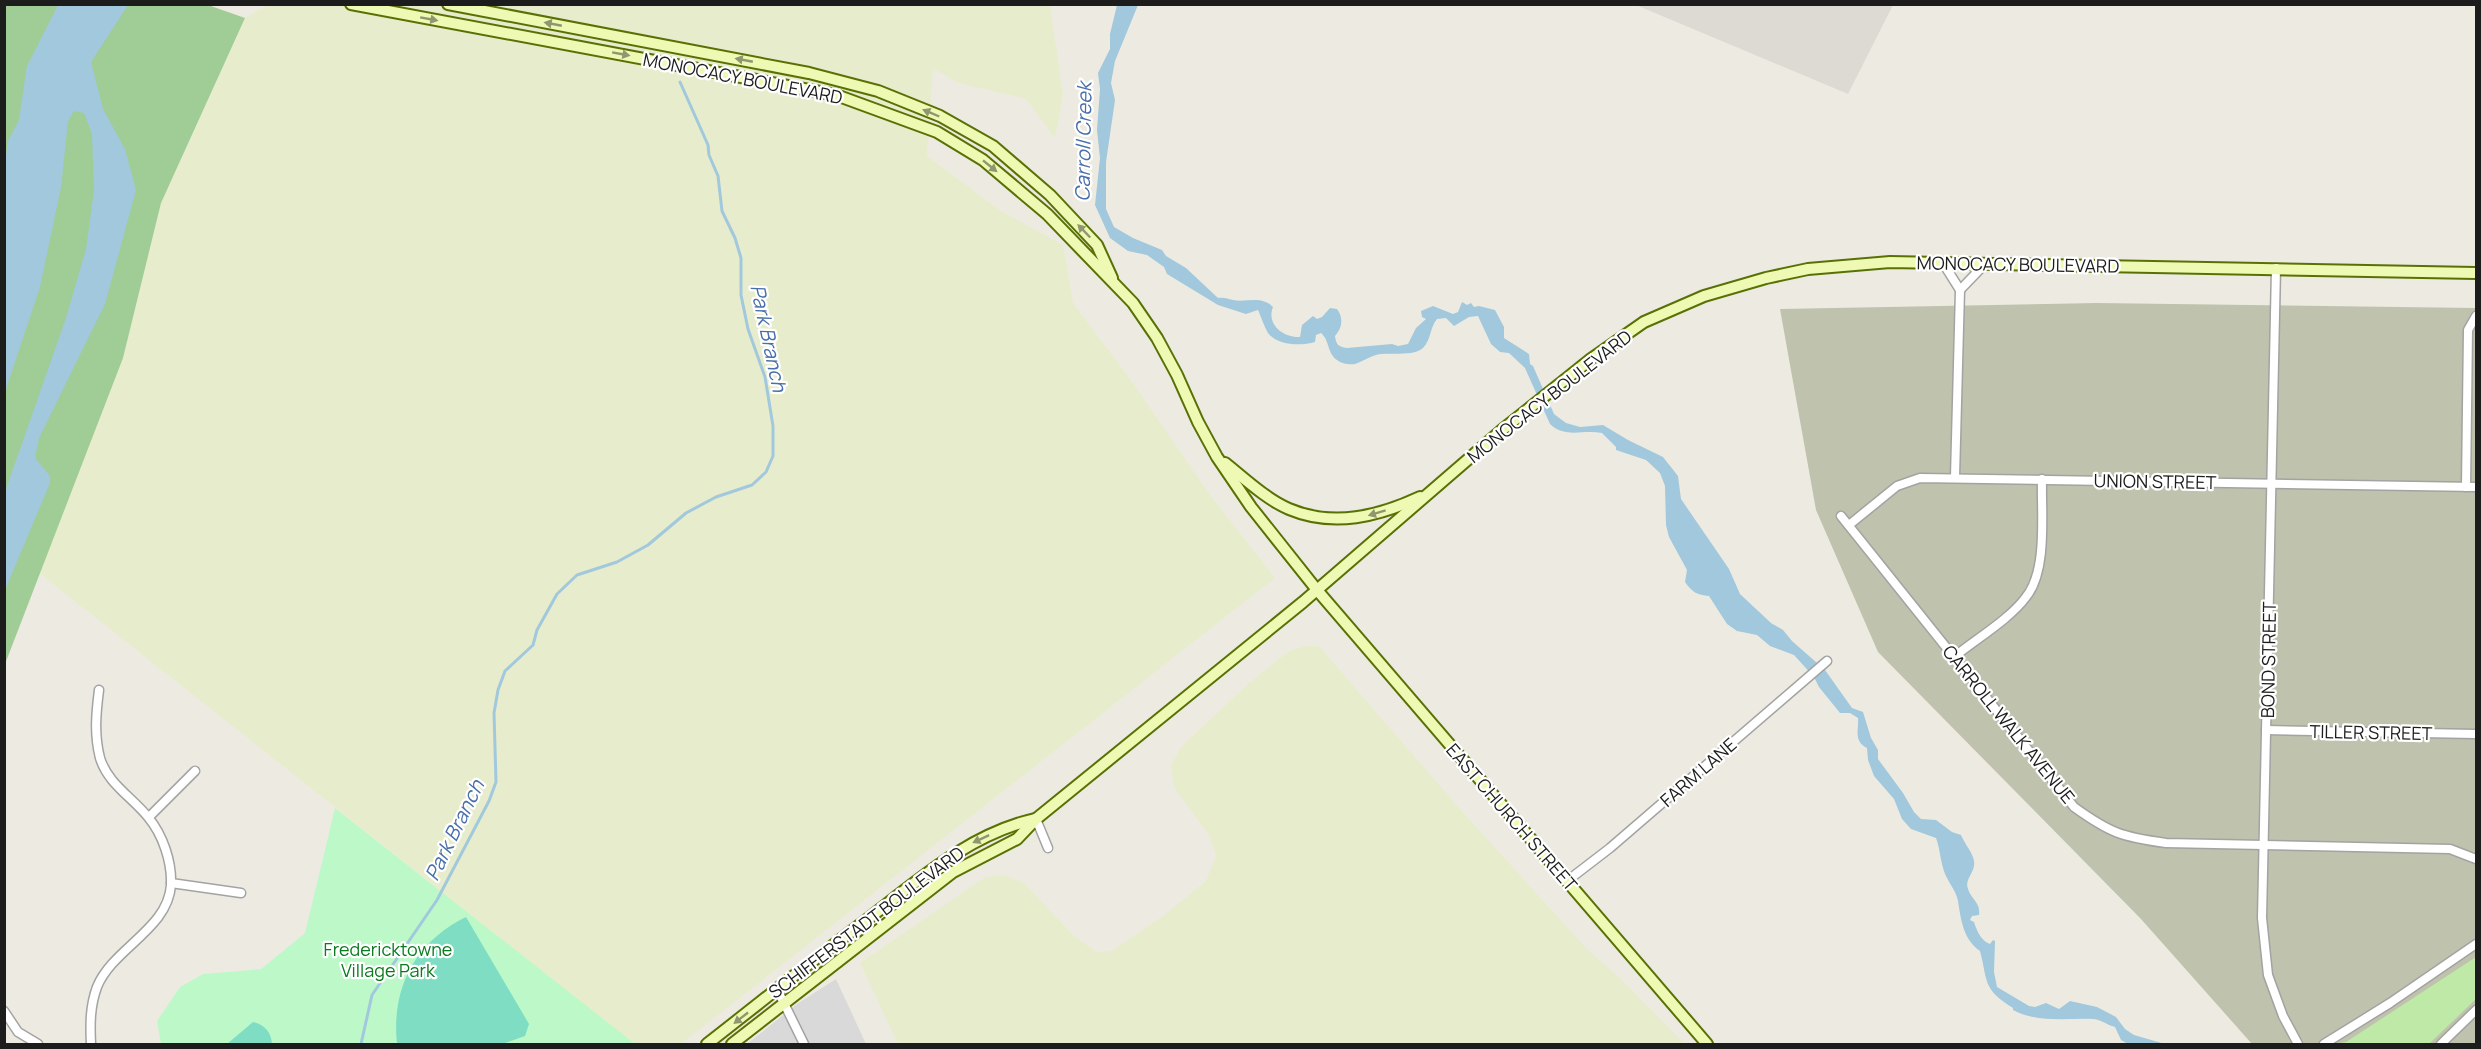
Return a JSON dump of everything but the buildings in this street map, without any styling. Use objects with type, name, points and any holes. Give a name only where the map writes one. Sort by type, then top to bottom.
[{"type":"main road","name":"MONOCACY BOULEVARD","points":[[351,4],[761,79],[836,95],[937,132],[983,160],[1047,214],[1133,303],[1157,338],[1217,457],[1251,507],[1317,590],[1502,430],[1591,358],[1644,322],[1704,296],[1766,278],[1808,269],[1890,262],[2476,273]]},
{"type":"main road","name":"MONOCACY BOULEVARD","points":[[448,4],[808,73],[878,91],[940,116],[993,146],[1050,195],[1097,245],[1113,281]]},
{"type":"main road","points":[[1217,457],[1282,505],[1320,518],[1342,520],[1360,518],[1383,512],[1431,492]]},
{"type":"main road","name":"SCHIFFERSTADT BOULEVARD","points":[[732,1044],[953,872],[1017,839],[1036,819],[1317,590]]},
{"type":"main road","name":"EAST CHURCH STREET","points":[[1317,590],[1707,1044]]},
{"type":"main road","name":"SCHIFFERSTADT BOULEVARD","points":[[707,1044],[959,849],[1011,825],[1036,819]]},
{"type":"street","points":[[1943,263],[1960,290],[1955,477]]},
{"type":"street","points":[[1960,290],[1985,264]]},
{"type":"street","name":"BOND STREET","points":[[2276,268],[2262,918],[2268,975],[2283,1016],[2298,1044]]},
{"type":"street","points":[[2466,487],[2468,330],[2476,316]]},
{"type":"street","name":"UNION STREET","points":[[1849,525],[1897,486],[1920,478],[2476,487]]},
{"type":"street","points":[[1954,657],[2009,614],[2026,598],[2035,582],[2040,556],[2042,479]]},
{"type":"street","name":"CARROLL WALK AVENUE","points":[[1841,516],[2074,807],[2114,833],[2134,839],[2166,843],[2450,849],[2476,859]]},
{"type":"street","name":"FARM LANE","points":[[1567,881],[1610,848],[1827,661]]},
{"type":"street","points":[[91,1044],[90,1011],[98,984],[115,960],[156,919],[169,897],[171,883],[166,847],[148,817],[115,784],[101,759],[94,725],[99,690]]},
{"type":"street","name":"TILLER STREET","points":[[2266,730],[2476,734]]},
{"type":"street","points":[[148,817],[195,771]]},
{"type":"street","points":[[1036,819],[1048,848]]},
{"type":"street","points":[[171,883],[241,893]]},
{"type":"street","points":[[2324,1044],[2390,1003],[2476,944]]},
{"type":"street","points":[[777,989],[804,1044]]},
{"type":"street","points":[[2441,1044],[2476,1010]]},
{"type":"street","points":[[4,1011],[18,1032],[38,1044]]},
{"type":"shaded area","points":[[269,4],[1050,4],[1063,95],[1055,138],[1026,99],[958,83],[933,68],[927,156],[1001,211],[1063,245],[1073,303],[1128,376],[1210,495],[1275,578],[681,1044],[634,1044],[38,572],[123,358],[161,203],[245,18]]},
{"type":"shaded area","points":[[1636,5],[1893,5],[1848,94]]},
{"type":"shaded area","points":[[2097,303],[2476,308],[2476,1044],[2252,1044],[2141,919],[1878,652],[1816,510],[1780,309]]},
{"type":"shaded area","points":[[1305,646],[1319,646],[1459,808],[1586,948],[1622,980],[1685,1044],[898,1044],[860,963],[984,878],[1005,875],[1024,883],[1073,935],[1097,952],[1112,951],[1163,916],[1206,881],[1216,855],[1209,835],[1174,787],[1171,765],[1182,746],[1249,683],[1289,651]]},
{"type":"shaded area","points":[[836,979],[866,1044],[747,1044],[797,1004]]},
{"type":"green space","points":[[5,5],[208,5],[245,18],[161,203],[123,358],[5,664]]},
{"type":"green space","name":"Fredericktowne Village Park","points":[[335,808],[635,1044],[161,1044],[157,1021],[180,987],[203,974],[261,969],[305,933]]},
{"type":"green space","points":[[466,917],[529,1024],[525,1036],[502,1044],[397,1044],[398,1004],[410,969],[420,953],[433,940],[448,927]]},
{"type":"green space","points":[[2476,957],[2476,999],[2429,1044],[2335,1044],[2346,1042]]},
{"type":"green space","points":[[253,1022],[267,1030],[272,1044],[227,1044]]},
{"type":"water","points":[[58,5],[128,5],[91,62],[103,109],[125,149],[136,190],[105,304],[39,438],[35,458],[50,476],[50,483],[5,590],[5,492],[66,318],[86,249],[94,190],[92,134],[84,113],[74,111],[68,121],[61,187],[40,287],[5,392],[5,163],[8,141],[19,120],[27,66]]},
{"type":"water","points":[[1117,5],[1138,5],[1115,61],[1111,83],[1115,100],[1106,162],[1106,209],[1114,227],[1162,250],[1166,256],[1186,268],[1218,298],[1238,301],[1258,300],[1268,303],[1273,307],[1271,313],[1274,324],[1282,332],[1294,337],[1300,337],[1302,325],[1313,316],[1317,319],[1322,317],[1330,308],[1337,309],[1341,319],[1341,326],[1335,336],[1336,341],[1338,345],[1347,348],[1408,344],[1416,328],[1426,319],[1422,317],[1421,311],[1433,306],[1453,314],[1458,312],[1462,302],[1467,305],[1471,303],[1474,307],[1495,310],[1504,327],[1504,338],[1529,354],[1530,364],[1533,366],[1554,414],[1566,423],[1580,427],[1603,425],[1663,457],[1678,476],[1681,499],[1729,569],[1740,594],[1771,623],[1783,630],[1825,670],[1852,708],[1863,712],[1871,738],[1878,750],[1878,759],[1914,812],[1921,819],[1936,820],[1952,832],[1961,835],[1974,861],[1967,885],[1979,907],[1979,915],[1972,916],[1970,920],[1974,922],[1984,941],[1990,944],[1993,940],[1995,941],[1994,972],[1997,987],[2029,1006],[2035,1007],[2046,1003],[2059,1009],[2070,1001],[2097,1007],[2116,1017],[2125,1029],[2134,1035],[2165,1044],[2128,1044],[2121,1040],[2115,1027],[2096,1019],[2052,1019],[2022,1014],[2013,1010],[1991,990],[1980,951],[1966,935],[1957,897],[1944,871],[1936,838],[1911,829],[1902,819],[1894,799],[1874,776],[1868,760],[1867,748],[1858,739],[1858,718],[1850,713],[1840,713],[1819,687],[1814,677],[1794,655],[1770,646],[1757,635],[1737,631],[1727,624],[1709,596],[1698,594],[1690,588],[1685,582],[1687,570],[1669,537],[1666,525],[1665,486],[1660,473],[1646,460],[1616,450],[1616,447],[1602,433],[1562,431],[1550,424],[1525,368],[1509,353],[1500,352],[1491,344],[1478,316],[1469,317],[1454,326],[1446,318],[1437,319],[1426,345],[1419,351],[1378,355],[1355,364],[1346,364],[1334,357],[1321,333],[1316,335],[1315,342],[1284,343],[1268,333],[1258,310],[1246,314],[1218,305],[1167,274],[1164,267],[1147,255],[1128,251],[1110,238],[1095,205],[1100,158],[1097,130],[1100,89],[1098,73],[1110,49],[1110,34]]},
{"type":"waterway","name":"Park Branch","points":[[361,1044],[372,995],[437,900],[489,801],[496,782],[494,713],[498,690],[505,671],[533,645],[537,630],[557,594],[577,575],[617,562],[648,545],[686,513],[716,497],[752,485],[766,472],[773,456],[773,426],[765,377],[748,329],[741,295],[741,258],[735,238],[722,211],[718,176],[709,155],[708,145],[680,82]]},
{"type":"water label","name":"Carroll Creek","points":[[1083,142]]}]
